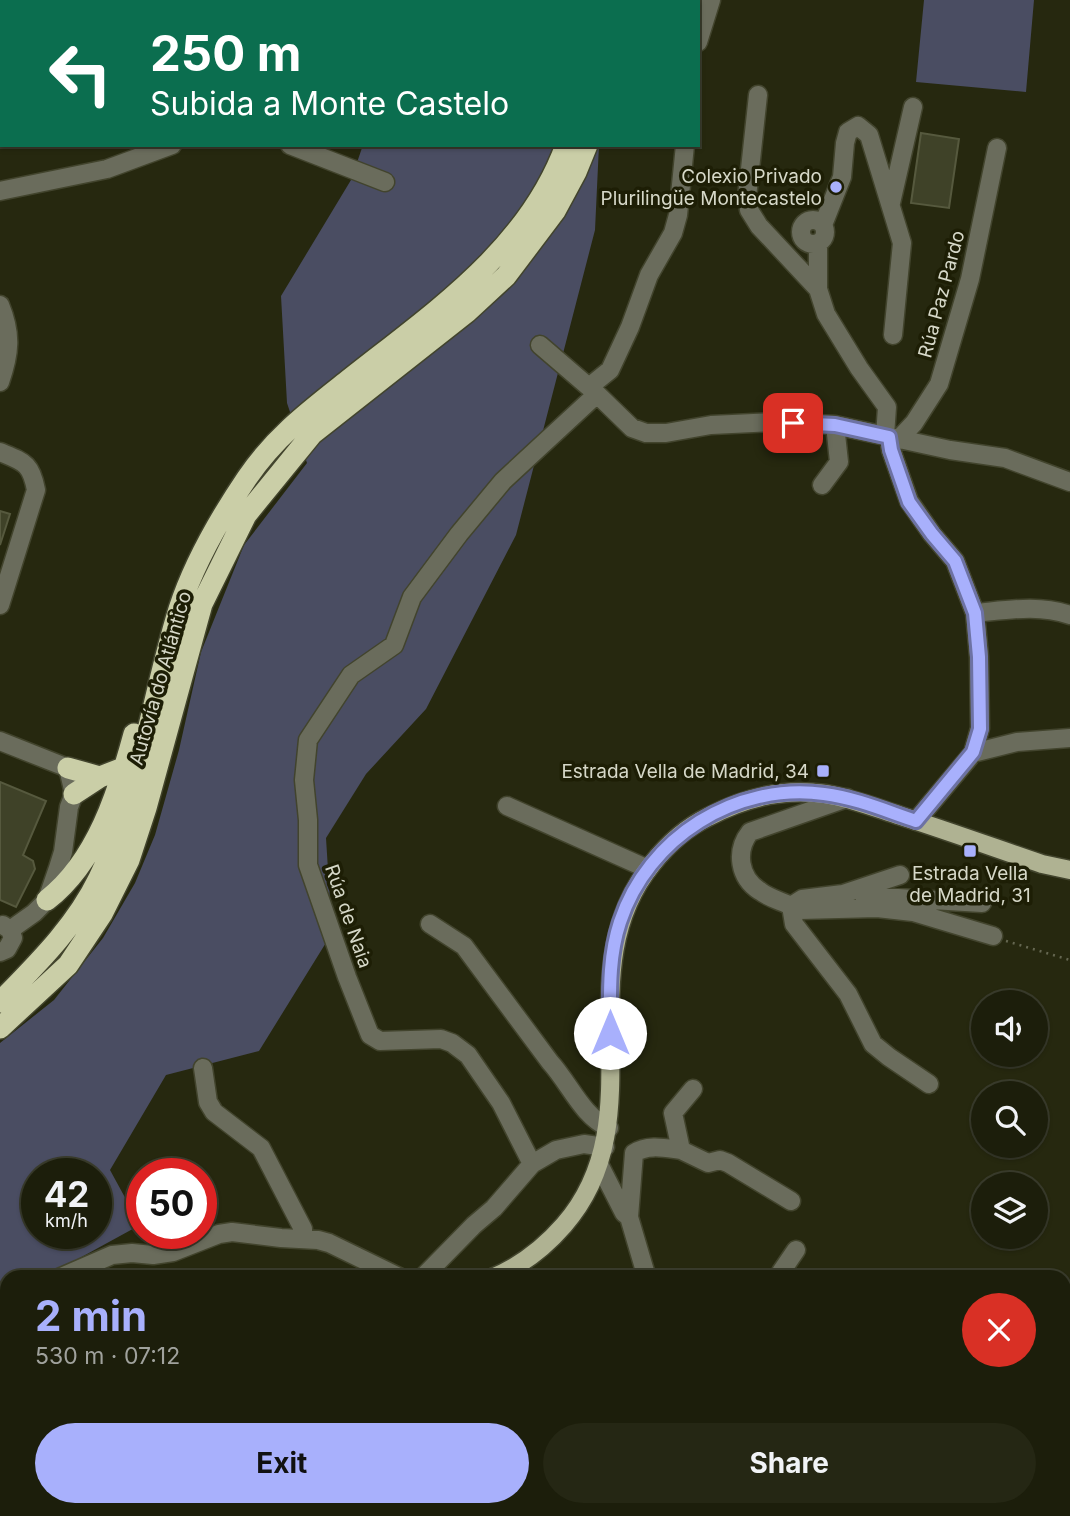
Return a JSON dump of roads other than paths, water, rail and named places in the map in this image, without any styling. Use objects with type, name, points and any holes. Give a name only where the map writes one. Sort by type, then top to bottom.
[{"type":"highway","name":"Autovía do Atlántico","points":[[0,1002],[48,953],[85,904],[99,878],[116,841],[136,782],[179,608],[202,552],[248,477],[288,428],[454,297],[491,261],[516,235],[539,201],[559,166],[565,147]]},
{"type":"highway","name":"Autovía do Atlántico","points":[[0,1028],[68,965],[102,914],[129,860],[202,604],[246,515],[312,434],[467,312],[506,276],[555,211],[586,147]]},
{"type":"highway","points":[[47,900],[72,877],[104,821],[123,768],[171,596],[184,564],[198,537],[248,477]]},
{"type":"highway","points":[[68,768],[100,777]]},
{"type":"highway","points":[[74,794],[100,777],[123,768]]},
{"type":"main road","points":[[506,1270],[552,1240],[587,1194],[600,1166],[609,1128],[610,980],[614,947],[629,899],[662,851],[680,835],[725,808],[775,794],[823,794],[847,798],[1042,864],[1070,870]]},
{"type":"street","points":[[700,36],[711,0]]},
{"type":"street","points":[[758,95],[747,197],[749,210],[759,226],[818,289]]},
{"type":"street","points":[[891,203],[913,107]]},
{"type":"street","points":[[893,335],[902,243],[869,135],[863,128],[853,128],[848,132],[845,143],[838,192],[823,225],[824,239],[818,243],[818,289],[826,314],[887,407],[891,450],[909,502],[955,561],[975,613],[979,657],[980,729],[973,752],[916,821]]},
{"type":"street","points":[[0,191],[107,169],[167,147]]},
{"type":"street","points":[[295,147],[385,182]]},
{"type":"street","name":"Rúa de Naia","points":[[532,1164],[501,1103],[468,1055],[452,1043],[441,1039],[380,1041],[370,1035],[342,965],[308,865],[304,779],[308,740],[351,675],[394,645],[412,597],[459,534],[503,481],[610,370],[630,327],[649,275],[673,233],[678,215],[685,147]]},
{"type":"street","name":"Rúa Paz Pardo","points":[[891,437],[914,423],[939,384],[971,279],[997,148]]},
{"type":"street","points":[[0,305],[8,324],[8,358],[0,382]]},
{"type":"street","points":[[540,345],[632,428],[646,433],[666,433],[711,425],[773,422],[835,425],[950,450],[1005,458],[1070,482]]},
{"type":"street","points":[[821,485],[839,462],[835,425]]},
{"type":"street","points":[[0,452],[25,463],[33,473],[36,490],[0,605]]},
{"type":"street","points":[[975,613],[1033,607],[1053,609],[1070,615]]},
{"type":"street","points":[[973,752],[1017,742],[1070,738]]},
{"type":"street","points":[[0,741],[68,768],[74,794],[69,807],[63,852],[47,900],[34,913],[5,927],[13,937],[11,945],[0,952]]},
{"type":"street","points":[[847,798],[750,832],[741,843],[740,860],[748,880],[759,891],[800,910],[877,908],[913,912],[993,936]]},
{"type":"street","points":[[507,806],[648,869]]},
{"type":"street","points":[[843,894],[900,875]]},
{"type":"street","points":[[791,906],[802,899],[843,894],[982,903]]},
{"type":"street","points":[[791,906],[794,924],[848,994],[873,1044],[929,1084]]},
{"type":"street","points":[[430,924],[464,946],[564,1078],[586,1113],[609,1128]]},
{"type":"street","points":[[203,1068],[208,1102],[214,1112],[261,1148],[303,1229],[303,1239]]},
{"type":"street","points":[[681,1150],[673,1113],[693,1088]]},
{"type":"street","points":[[430,1270],[494,1208],[532,1164],[556,1150],[583,1144],[605,1147]]},
{"type":"street","points":[[645,1270],[629,1217],[634,1153],[641,1149],[660,1147],[681,1150],[708,1163],[720,1160],[791,1202]]},
{"type":"street","points":[[600,1166],[624,1213],[629,1217]]},
{"type":"street","points":[[77,1270],[112,1255],[173,1252],[219,1234],[232,1232],[330,1243],[385,1270]]},
{"type":"street","points":[[782,1270],[796,1250]]},
{"type":"place","name":"Colexio Privado Plurilingüe Montecastelo","points":[[836,187]]},
{"type":"place","name":"Estrada Vella de Madrid, 34","points":[[823,771]]},
{"type":"place","name":"Estrada Vella de Madrid, 31","points":[[970,851]]}]
